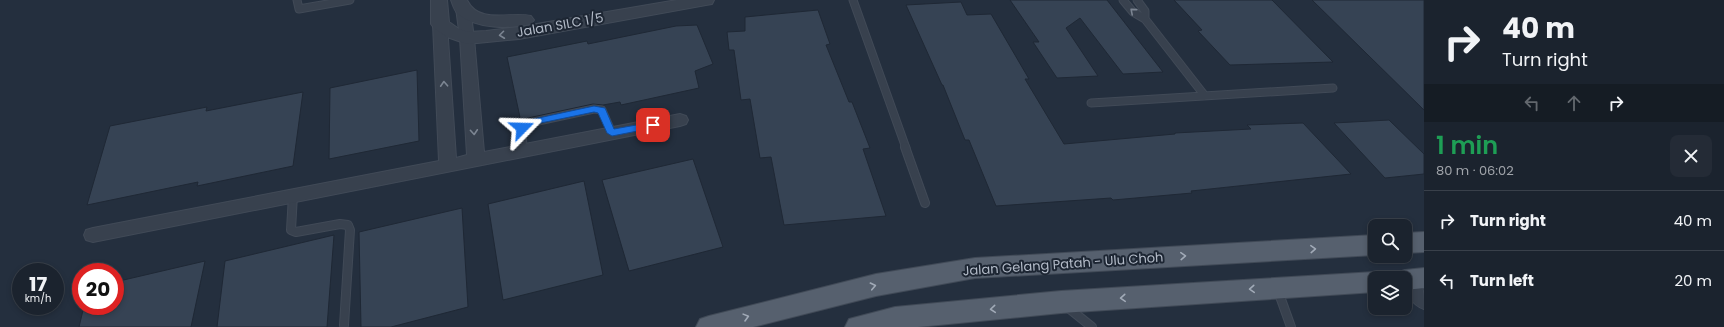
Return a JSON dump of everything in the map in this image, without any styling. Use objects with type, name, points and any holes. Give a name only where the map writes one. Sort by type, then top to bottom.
[{"type":"main road","points":[[1412,243],[1424,242]]},
{"type":"main road","name":"Jalan Gelang Patah - Ulu Choh","points":[[709,327],[876,285],[974,268],[1368,246]]},
{"type":"main road","points":[[858,327],[895,318],[1061,302],[1368,282]]},
{"type":"street","points":[[439,0],[448,165]]},
{"type":"street","name":"Jalan SILC 1/5","points":[[461,4],[480,18],[497,21],[520,21],[648,0]]},
{"type":"street","name":"Jalan SILC 1/5","points":[[440,24],[453,33],[467,38],[519,33],[706,0]]},
{"type":"street","points":[[461,4],[467,38],[476,160]]},
{"type":"street","points":[[445,109],[472,104]]},
{"type":"street","points":[[93,235],[680,120]]},
{"type":"street","points":[[1413,279],[1424,302]]},
{"type":"lane","points":[[297,0],[299,9],[350,0]]},
{"type":"lane","points":[[853,0],[925,203]]},
{"type":"lane","points":[[1123,0],[1133,12],[1145,19],[1205,96]]},
{"type":"lane","points":[[1137,0],[1145,11],[1145,19]]},
{"type":"lane","points":[[1091,103],[1333,88]]},
{"type":"lane","points":[[524,150],[522,128],[529,123],[594,109],[602,110],[612,133]]},
{"type":"lane","points":[[293,195],[291,230],[296,232],[340,224],[348,225],[350,230],[344,325]]},
{"type":"lane","points":[[1277,288],[1291,327]]},
{"type":"lane","points":[[1061,302],[1092,327]]},
{"type":"building","points":[[1010,0],[1107,0],[1163,72],[1123,74],[1080,18],[1066,28],[1098,76],[1057,78],[1033,42],[1039,42]]},
{"type":"building","points":[[1174,0],[1272,0],[1333,62],[1230,65],[1198,31],[1202,30]]},
{"type":"building","points":[[1312,0],[1424,0],[1424,110]]},
{"type":"building","points":[[961,2],[967,15],[991,14],[1029,79],[1025,79],[1064,144],[1175,133],[1251,129],[1247,125],[1303,123],[1351,174],[1191,191],[1192,193],[1113,200],[1111,198],[996,206],[969,140],[965,140],[943,85],[906,5]]},
{"type":"building","points":[[818,10],[830,44],[826,45],[849,102],[852,102],[870,148],[863,149],[886,216],[784,225],[771,157],[760,158],[750,99],[741,100],[734,50],[729,50],[727,32],[745,31],[745,17]]},
{"type":"building","points":[[697,25],[713,64],[695,71],[699,88],[621,105],[620,102],[603,105],[593,104],[528,118],[521,122],[507,57],[587,41],[588,44],[676,26]]},
{"type":"building","points":[[417,70],[419,141],[329,159],[330,88]]},
{"type":"building","points":[[303,92],[293,166],[197,186],[198,182],[87,205],[110,126],[207,107],[206,111]]},
{"type":"building","points":[[1389,120],[1424,154],[1424,174],[1385,178],[1334,123]]},
{"type":"building","points":[[693,159],[723,247],[629,271],[602,180]]},
{"type":"building","points":[[584,181],[603,275],[503,300],[488,204]]},
{"type":"building","points":[[462,208],[468,307],[391,327],[361,327],[359,232]]},
{"type":"building","points":[[334,235],[327,327],[217,327],[225,261]]},
{"type":"building","points":[[205,261],[191,327],[79,327],[82,315],[124,315],[124,280]]},
{"type":"route","points":[[522,128],[529,123],[594,109],[602,110],[612,133],[653,125]]}]
